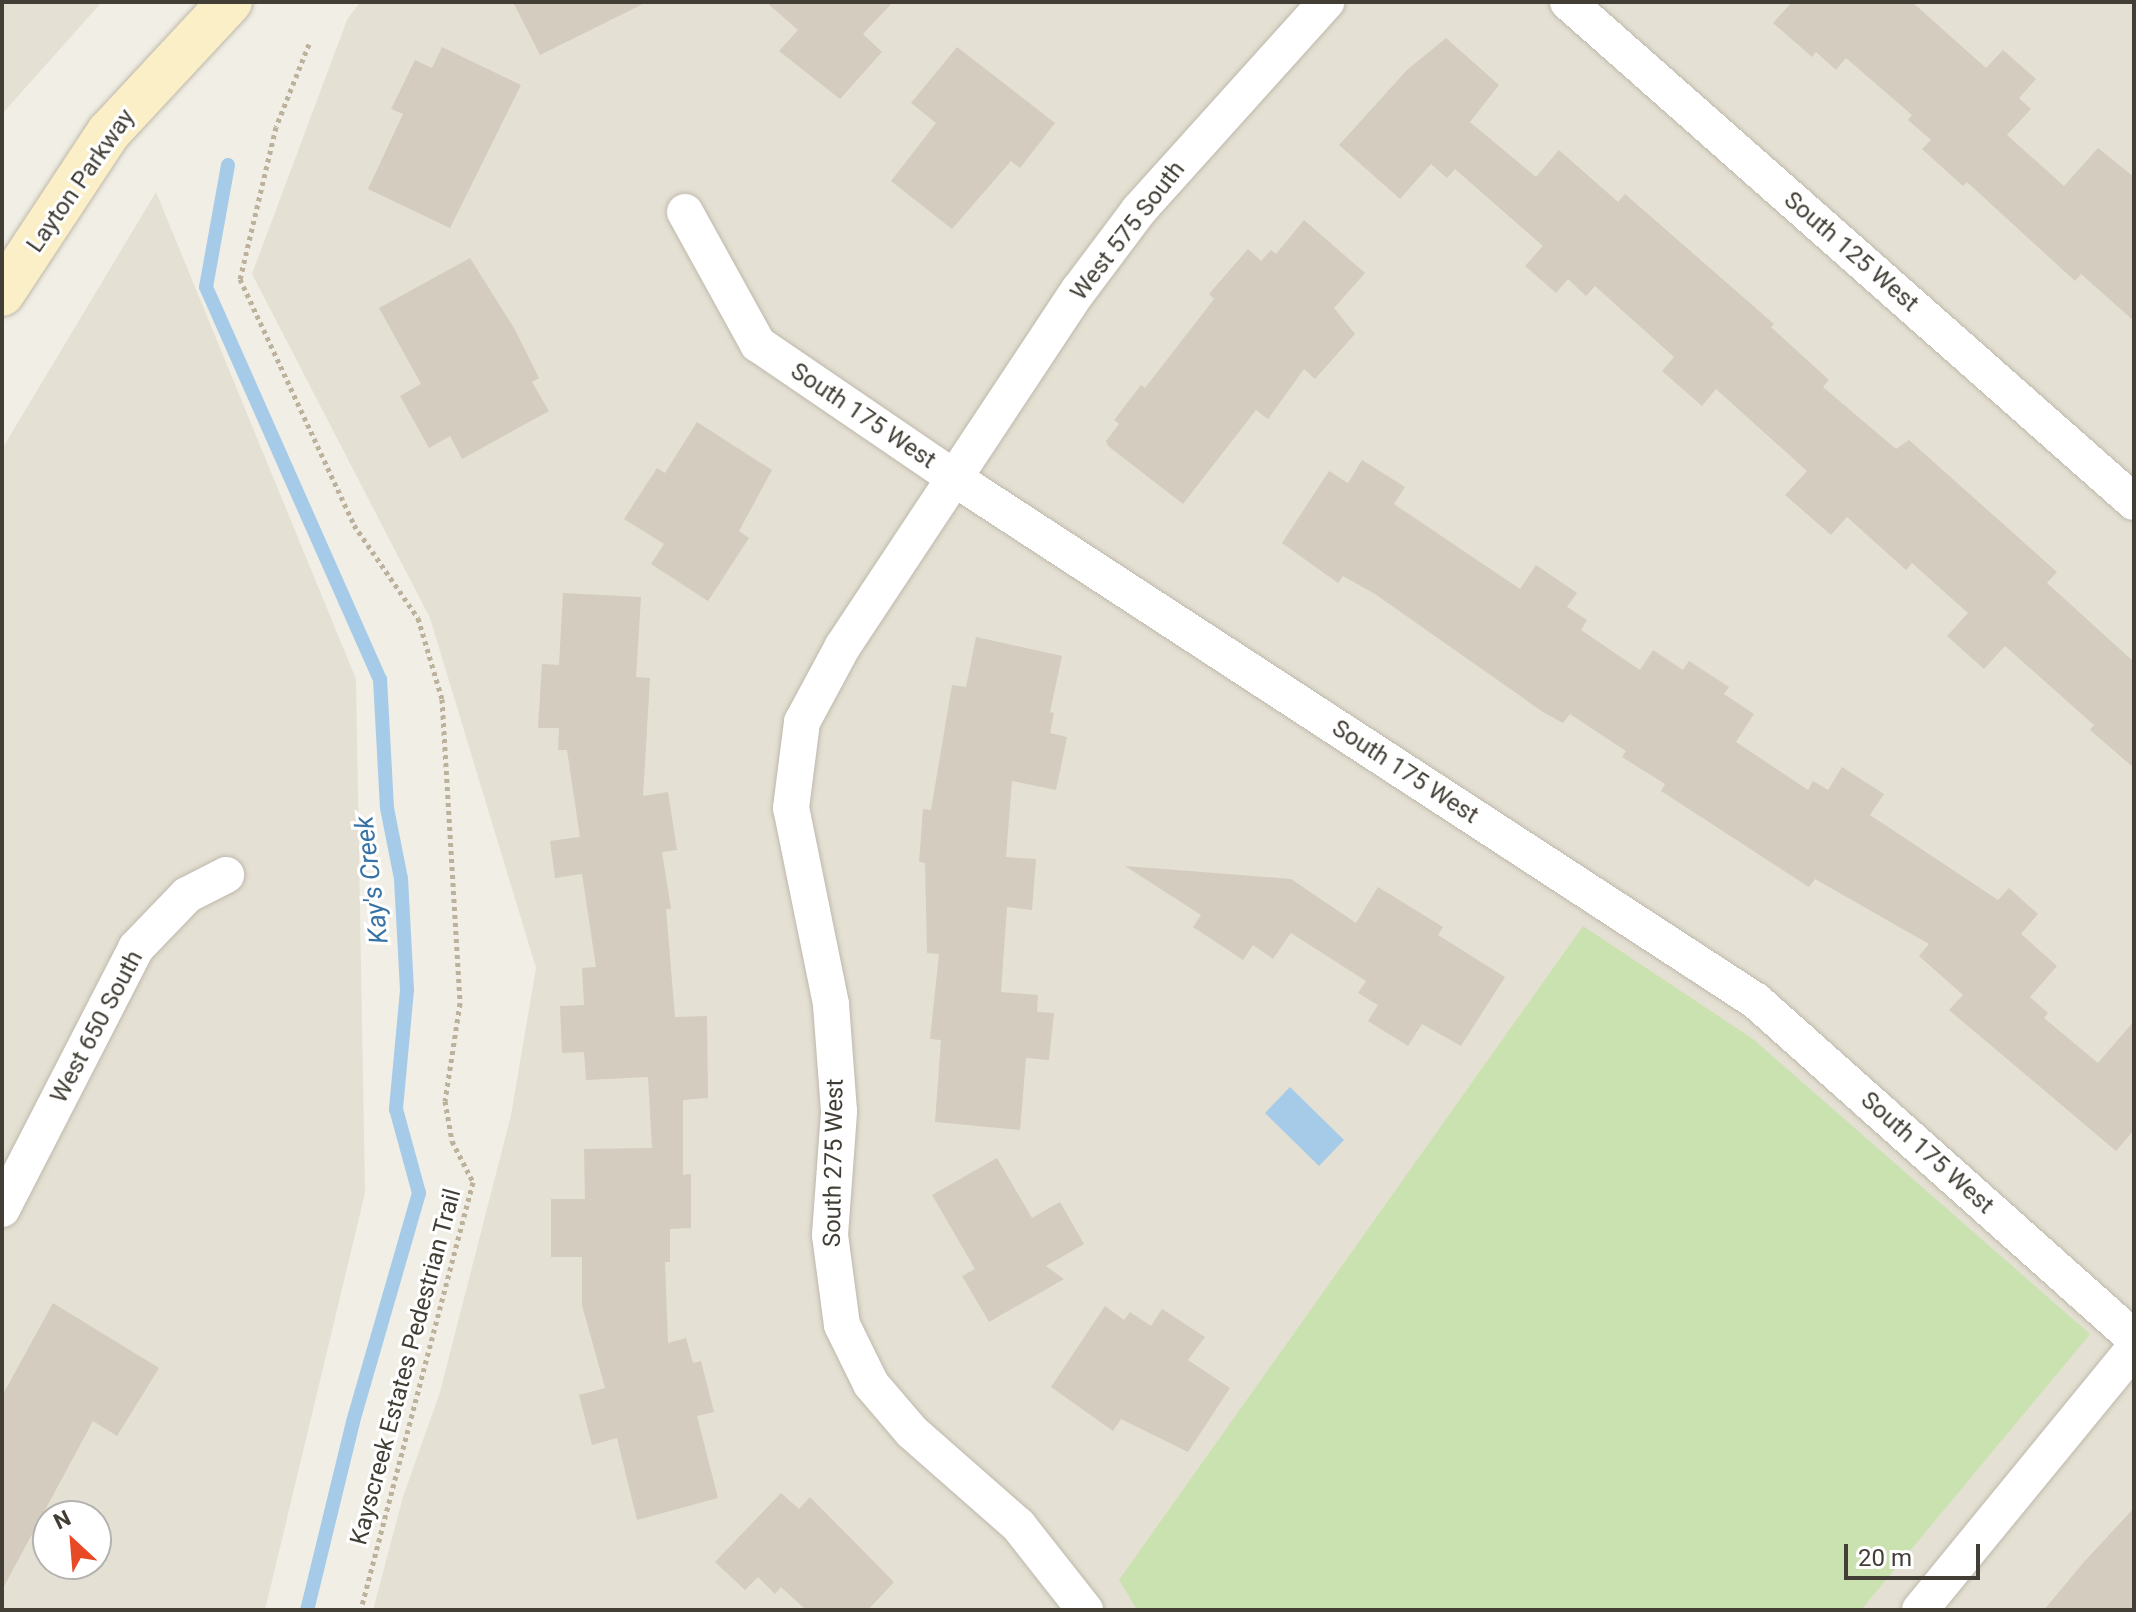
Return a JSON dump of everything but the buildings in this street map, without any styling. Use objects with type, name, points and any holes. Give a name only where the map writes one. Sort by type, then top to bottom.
[{"type":"main road","name":"Layton Parkway","points":[[2,294],[109,132],[230,2]]},
{"type":"street","name":"West 575 South","points":[[957,480],[1079,290],[1139,210],[1326,2]]},
{"type":"street","name":"South 125 West","points":[[1568,2],[2134,502]]},
{"type":"street","name":"South 175 West","points":[[685,212],[758,344],[957,480],[1756,1001],[2134,1338]]},
{"type":"street","name":"South 275 West","points":[[957,480],[843,646],[802,722],[791,808],[831,1004],[839,1111],[830,1235],[842,1325],[871,1384],[912,1432],[1019,1526],[1085,1610]]},
{"type":"street","name":"West 650 South","points":[[2,1209],[136,948],[187,895],[226,875]]},
{"type":"street","points":[[1920,1610],[2134,1349]]},
{"type":"path","name":"Kayscreek Estates Pedestrian Trail","points":[[309,44],[276,127],[240,279],[354,525],[418,618],[442,699],[460,1003],[445,1101],[452,1141],[473,1182],[361,1610]]},
{"type":"shaded area","points":[[2,2],[102,2],[2,114]]},
{"type":"shaded area","points":[[360,2],[2134,2],[2134,1610],[373,1610],[403,1497],[440,1392],[511,1115],[536,968],[430,618],[252,274],[347,20]]},
{"type":"shaded area","points":[[156,192],[356,679],[365,1193],[265,1610],[2,1610],[2,449]]},
{"type":"green space","points":[[1583,926],[1753,1039],[2090,1334],[1861,1610],[1137,1610],[1119,1580]]},
{"type":"water","points":[[1290,1087],[1344,1140],[1319,1166],[1265,1113]]},
{"type":"waterway","name":"Kay's Creek","points":[[228,165],[206,287],[380,679],[387,808],[401,879],[407,990],[396,1109],[419,1193],[353,1422],[307,1610]]}]
